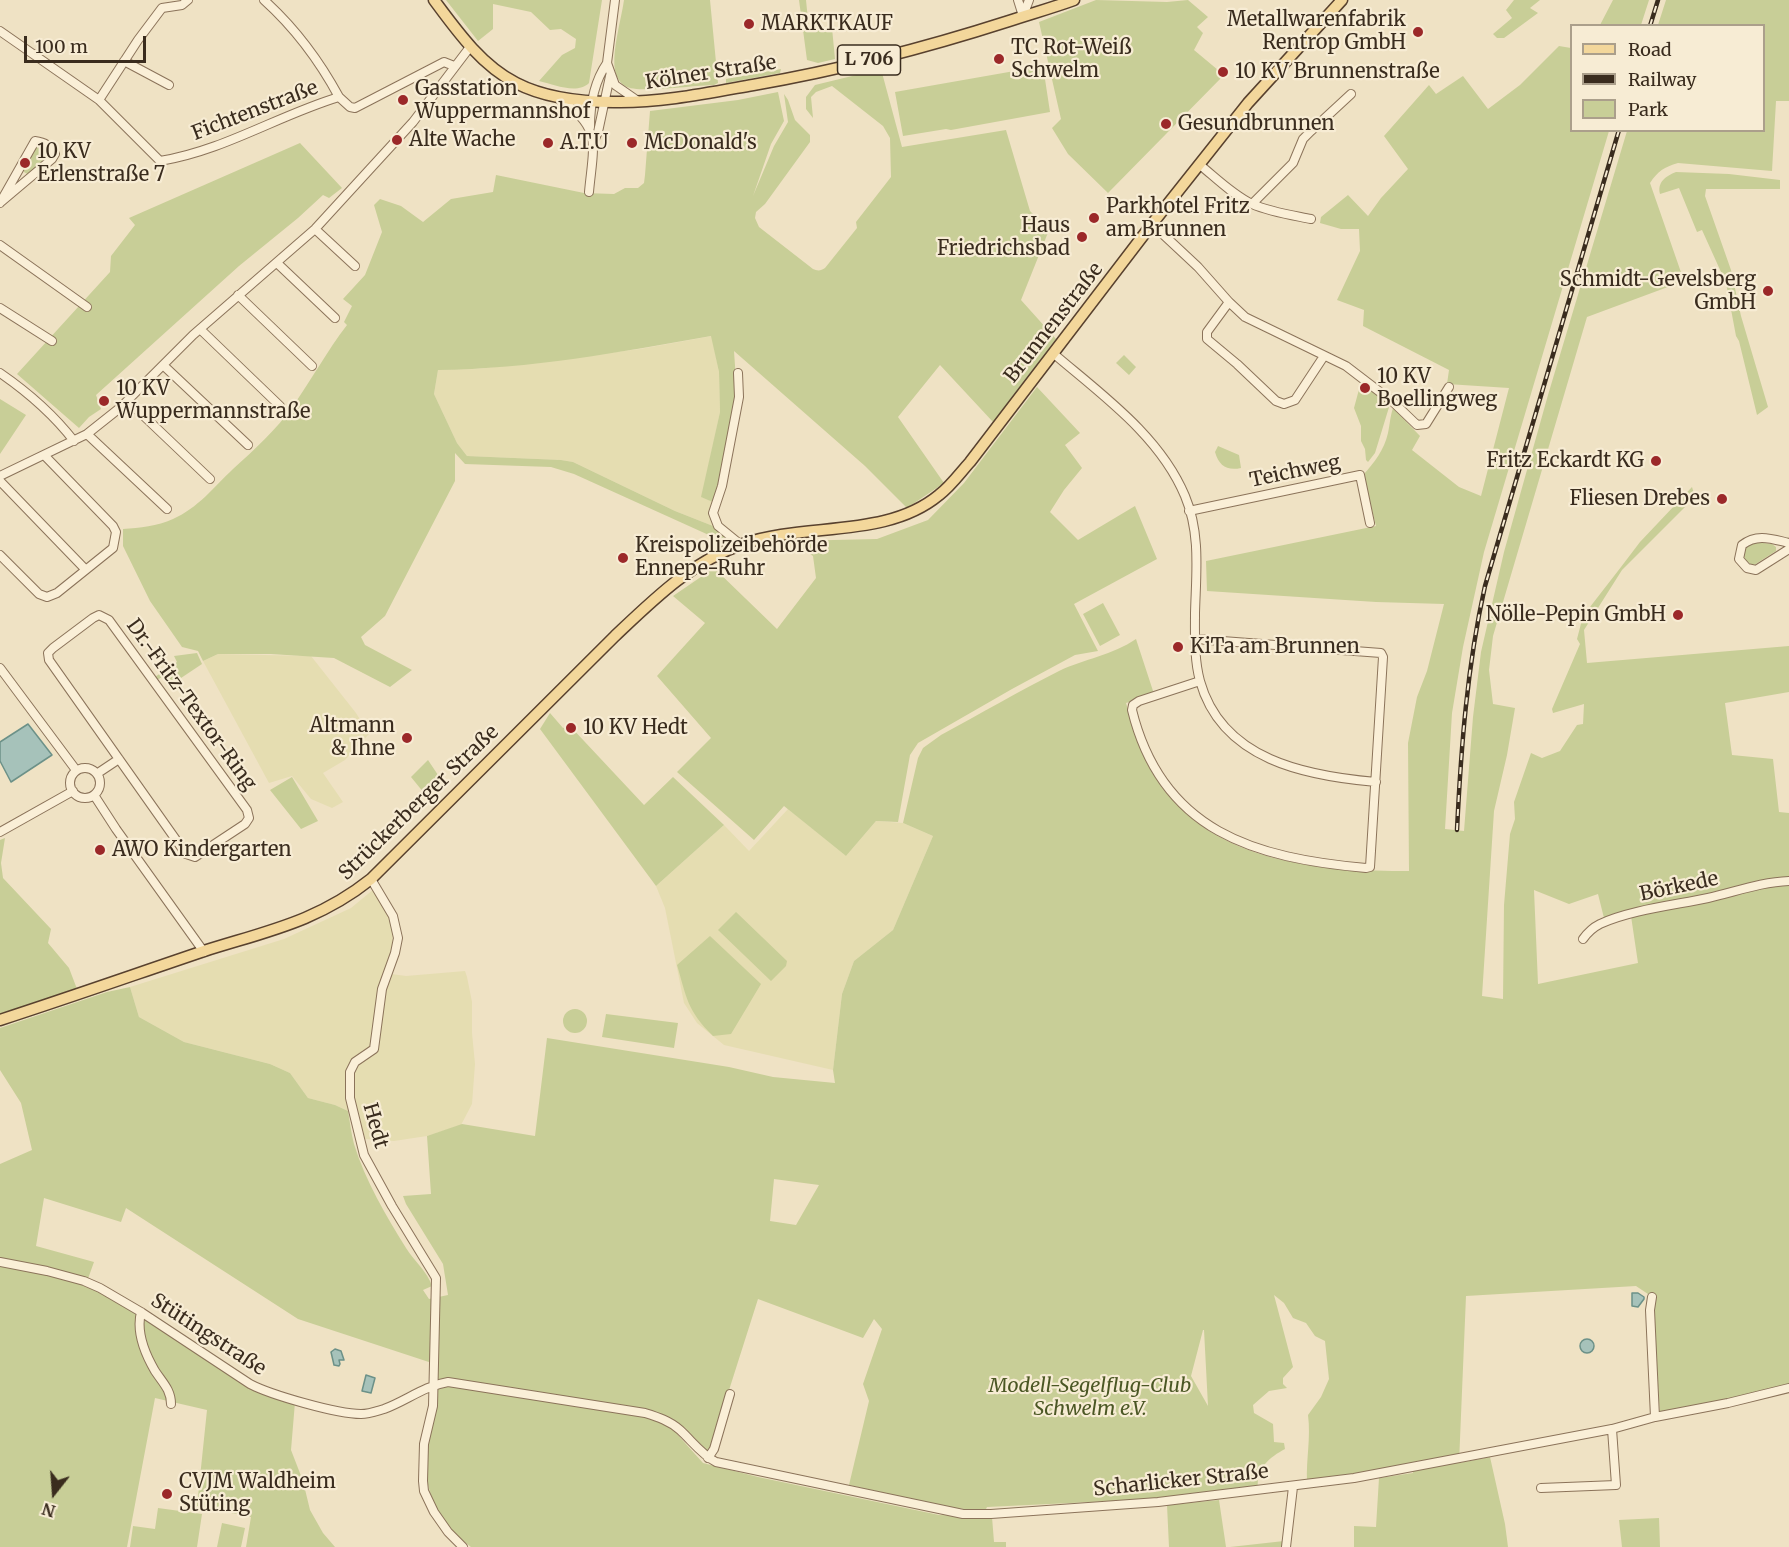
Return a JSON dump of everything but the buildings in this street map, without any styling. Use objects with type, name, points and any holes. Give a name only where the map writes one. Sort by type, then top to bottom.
[{"type":"main road","name":"Kölner Straße","points":[[434,0],[470,46],[507,78],[554,96],[593,102],[639,102],[722,91],[814,74],[950,39],[1023,16]]},
{"type":"main road","name":"L 706","points":[[1023,16],[1074,0]]},
{"type":"main road","name":"Brunnenstraße","points":[[900,516],[913,512],[941,494],[970,462],[1152,224],[1255,95],[1342,0]]},
{"type":"main road","name":"Strückerberger Straße","points":[[0,1020],[302,921],[347,897],[371,879],[649,604],[702,564],[740,544],[765,537],[853,527],[900,516]]},
{"type":"street","points":[[0,31],[99,100],[162,8],[182,5],[188,0]]},
{"type":"street","points":[[264,0],[301,38],[328,76],[339,97]]},
{"type":"street","points":[[590,129],[599,74],[606,63],[615,0]]},
{"type":"street","points":[[1018,0],[1023,16]]},
{"type":"street","points":[[1023,16],[1029,0]]},
{"type":"street","points":[[0,476],[87,434],[128,401],[200,329],[315,229],[397,140],[442,85],[470,46]]},
{"type":"street","points":[[124,61],[169,85]]},
{"type":"street","name":"Fichtenstraße","points":[[99,100],[160,161],[222,143],[298,111],[339,97],[346,105],[355,108],[444,62],[454,66]]},
{"type":"street","points":[[606,63],[619,89],[639,102]]},
{"type":"street","points":[[589,192],[594,141],[610,75]]},
{"type":"street","points":[[1252,204],[1293,163],[1304,139],[1311,131],[1351,94]]},
{"type":"street","points":[[554,96],[580,114],[590,129],[594,141]]},
{"type":"street","points":[[35,141],[43,142],[55,154],[52,159],[0,202],[35,141]]},
{"type":"street","points":[[1200,165],[1252,204],[1283,214],[1311,219]]},
{"type":"street","points":[[1152,224],[1198,267],[1228,302],[1245,317],[1353,371],[1419,426],[1426,424],[1449,387]]},
{"type":"street","points":[[315,229],[355,266]]},
{"type":"street","points":[[0,245],[87,307]]},
{"type":"street","points":[[277,263],[335,318]]},
{"type":"street","points":[[238,296],[312,366]]},
{"type":"street","points":[[1228,302],[1207,332],[1207,339],[1276,401],[1284,404],[1295,400],[1324,356]]},
{"type":"street","points":[[0,308],[52,341]]},
{"type":"street","points":[[200,329],[280,406]]},
{"type":"street","points":[[1054,354],[1112,404],[1158,452],[1185,496],[1197,544],[1195,658],[1200,681],[1210,706],[1217,716],[1236,737],[1262,756],[1275,762],[1305,772],[1376,782]]},
{"type":"street","points":[[163,365],[248,445]]},
{"type":"street","points":[[0,373],[56,418],[74,441]]},
{"type":"street","points":[[738,374],[739,397],[722,486],[713,513],[718,526],[740,544]]},
{"type":"street","points":[[128,401],[210,479]]},
{"type":"street","points":[[87,434],[168,509]]},
{"type":"street","points":[[0,555],[39,594],[47,597],[57,593],[113,548],[116,532],[113,526],[45,456]]},
{"type":"street","name":"Teichweg","points":[[1189,511],[1360,475],[1370,523]]},
{"type":"street","points":[[0,481],[85,569]]},
{"type":"street","points":[[1789,543],[1750,538],[1742,545],[1739,559],[1747,568],[1756,570],[1789,549]]},
{"type":"street","name":"Dr.-Fritz-Textor-Ring","points":[[99,615],[109,620],[247,810],[248,821],[195,857],[189,856],[119,759],[48,656],[52,648],[99,615]]},
{"type":"street","points":[[1196,639],[1381,653],[1383,657],[1370,867],[1308,861],[1274,854],[1231,839],[1212,828],[1178,799],[1163,782],[1141,742],[1132,710],[1133,705],[1139,701],[1200,681]]},
{"type":"street","points":[[0,668],[76,770]]},
{"type":"street","points":[[98,773],[119,759]]},
{"type":"street","points":[[86,767],[98,773],[100,788],[94,795],[84,798],[73,791],[71,779],[76,770],[86,767]]},
{"type":"street","points":[[0,832],[73,791]]},
{"type":"street","points":[[94,795],[204,952]]},
{"type":"street","name":"Hedt","points":[[371,879],[393,916],[398,938],[382,989],[374,1049],[355,1062],[350,1072],[350,1098],[364,1155],[436,1278],[435,1384]]},
{"type":"street","name":"Börkede","points":[[1583,939],[1588,931],[1600,924],[1624,916],[1762,884],[1789,881]]},
{"type":"street","name":"Stütingstraße","points":[[0,1262],[84,1281],[100,1288],[141,1312],[250,1384],[314,1405],[351,1413],[373,1412],[435,1384],[448,1382],[658,1416],[679,1429],[708,1458]]},
{"type":"street","points":[[1652,1298],[1650,1310],[1655,1417]]},
{"type":"street","points":[[141,1312],[139,1320],[143,1345],[155,1371],[171,1394],[171,1404]]},
{"type":"street","points":[[435,1384],[434,1406],[423,1458],[424,1491],[434,1512],[448,1532],[463,1547]]},
{"type":"street","name":"Scharlicker Straße","points":[[708,1458],[716,1462],[963,1514],[992,1514],[1158,1502],[1293,1487],[1419,1467],[1612,1429],[1655,1417],[1789,1388]]},
{"type":"street","points":[[708,1458],[714,1449],[730,1394]]},
{"type":"street","points":[[1541,1488],[1616,1485],[1612,1429]]},
{"type":"street","points":[[1286,1547],[1293,1487]]},
{"type":"shaded area","points":[[712,336],[719,372],[720,412],[702,497],[715,503],[718,528],[675,511],[573,462],[467,456],[457,443],[434,394],[438,370],[478,369],[640,349]]},
{"type":"shaded area","points":[[218,654],[311,656],[356,713],[369,734],[345,760],[323,773],[343,802],[332,808],[311,799],[292,776],[269,783],[203,661]]},
{"type":"shaded area","points":[[788,809],[846,856],[876,821],[903,823],[933,836],[893,930],[854,961],[842,994],[833,1070],[724,1045],[697,1023],[684,1003],[665,908],[656,886],[724,825],[749,851]]},
{"type":"shaded area","points":[[374,889],[388,913],[393,932],[391,974],[406,976],[465,971],[472,1002],[475,1064],[472,1104],[461,1125],[427,1136],[394,1141],[365,1139],[358,1112],[308,1098],[290,1073],[270,1064],[184,1042],[139,1017],[130,987],[284,939],[351,908]]},
{"type":"green space","points":[[446,0],[602,0],[589,83],[572,88],[539,81],[562,55],[575,48],[576,39],[561,29],[550,30],[531,12],[493,4],[493,29],[478,41]]},
{"type":"green space","points":[[624,0],[710,0],[718,83],[641,89],[625,86],[619,81],[614,62]]},
{"type":"green space","points":[[799,0],[806,0],[809,30],[832,28],[835,59],[818,63],[807,60]]},
{"type":"green space","points":[[1096,0],[1167,2],[1188,0],[1208,17],[1197,27],[1203,33],[1194,50],[1224,75],[1108,193],[1068,154],[1052,128],[1061,119],[1039,22]]},
{"type":"green space","points":[[1514,0],[1540,0],[1530,8],[1538,13],[1504,38],[1497,38],[1493,34],[1512,18],[1506,10]]},
{"type":"green space","points":[[1613,0],[1649,0],[1641,24],[1601,24]]},
{"type":"green space","name":"Modell-Segelflug-Club Schwelm e.V.","points":[[1666,0],[1789,0],[1789,101],[1776,101],[1772,171],[1678,163],[1659,172],[1650,183],[1684,281],[1587,317],[1493,636],[1489,670],[1493,704],[1515,708],[1494,811],[1482,996],[1503,999],[1504,905],[1510,834],[1515,819],[1514,802],[1531,753],[1542,758],[1560,751],[1577,725],[1583,724],[1584,704],[1553,713],[1552,709],[1580,644],[1577,639],[1583,616],[1640,542],[1692,487],[1695,497],[1622,570],[1584,630],[1587,663],[1789,646],[1789,692],[1725,703],[1732,755],[1773,759],[1779,812],[1789,813],[1789,1385],[1660,1414],[1653,1314],[1654,1298],[1636,1286],[1466,1296],[1459,1463],[1490,1457],[1508,1547],[1354,1547],[1354,1526],[1376,1527],[1379,1478],[1413,1473],[1413,1465],[1307,1482],[1308,1415],[1321,1397],[1329,1379],[1325,1341],[1315,1336],[1306,1323],[1293,1318],[1284,1303],[1274,1295],[1293,1367],[1283,1378],[1283,1384],[1287,1388],[1269,1391],[1253,1405],[1254,1413],[1273,1424],[1274,1442],[1284,1443],[1285,1449],[1265,1464],[1259,1475],[1258,1488],[1154,1499],[987,1507],[985,1511],[944,1507],[849,1485],[869,1401],[863,1384],[882,1329],[874,1319],[863,1338],[758,1299],[709,1453],[684,1427],[677,1434],[703,1463],[758,1477],[939,1515],[992,1517],[994,1542],[1006,1542],[1006,1547],[471,1547],[448,1526],[440,1514],[433,1501],[426,1473],[425,1458],[436,1402],[438,1365],[298,1319],[126,1208],[121,1222],[44,1198],[36,1246],[94,1262],[85,1287],[98,1289],[245,1383],[295,1402],[291,1450],[303,1481],[310,1510],[323,1533],[335,1547],[246,1547],[251,1517],[197,1506],[207,1410],[155,1398],[127,1547],[0,1547],[0,1164],[32,1150],[21,1103],[0,1070],[0,1028],[107,992],[130,987],[139,1017],[184,1042],[270,1064],[290,1073],[308,1098],[348,1111],[354,1144],[377,1198],[398,1236],[430,1281],[432,1286],[423,1290],[429,1299],[448,1295],[443,1264],[403,1196],[431,1194],[427,1136],[462,1124],[535,1136],[547,1038],[729,1067],[773,1077],[835,1083],[833,1070],[842,994],[854,961],[893,930],[933,836],[903,823],[918,758],[923,748],[941,735],[1059,671],[1118,649],[1136,639],[1154,694],[1126,703],[1148,764],[1159,783],[1182,810],[1209,831],[1240,846],[1272,857],[1306,865],[1341,869],[1409,871],[1408,743],[1417,697],[1427,671],[1444,604],[1207,591],[1206,561],[1376,526],[1363,475],[1384,445],[1393,408],[1420,436],[1412,450],[1459,487],[1481,496],[1509,388],[1447,384],[1449,370],[1363,326],[1364,310],[1337,300],[1360,251],[1359,229],[1341,229],[1320,223],[1321,217],[1348,195],[1368,216],[1408,169],[1384,136],[1429,85],[1436,94],[1463,76],[1488,109],[1520,85],[1559,46],[1570,48],[1570,132],[1609,132],[1484,552],[1463,647],[1452,713],[1445,829],[1464,831],[1473,717],[1481,652],[1504,552],[1627,132],[1765,132],[1765,24],[1658,24]],"holes":[[[1534,890],[1569,904],[1598,894],[1604,918],[1611,922],[1631,916],[1638,963],[1538,984]],[[774,1179],[819,1185],[796,1225],[770,1221]],[[1204,1330],[1208,1406],[1191,1376]]]},
{"type":"green space","points":[[1043,66],[1050,112],[951,130],[903,136],[895,92]]},
{"type":"green space","points":[[781,69],[780,73],[726,83],[726,79]]},
{"type":"green space","points":[[881,69],[902,147],[1006,130],[1030,211],[1049,230],[1021,300],[1056,339],[993,422],[940,365],[898,417],[944,483],[907,508],[865,466],[734,351],[737,395],[715,503],[701,497],[720,412],[719,372],[711,336],[541,363],[438,370],[434,394],[457,443],[467,456],[573,462],[675,511],[718,528],[734,541],[717,546],[711,536],[574,474],[551,467],[465,464],[455,453],[455,481],[385,616],[361,637],[365,645],[412,670],[390,687],[334,658],[271,654],[218,654],[203,661],[198,651],[182,647],[150,601],[123,546],[123,529],[161,523],[190,509],[257,447],[287,415],[347,325],[344,322],[352,306],[343,299],[365,275],[382,232],[374,205],[380,199],[401,206],[423,222],[451,199],[493,192],[496,175],[584,193],[614,194],[625,188],[638,188],[644,183],[650,111],[738,100],[778,92],[784,121],[771,144],[753,196],[774,146],[788,122],[784,94],[795,120],[810,135],[810,142],[765,204],[756,212],[755,218],[759,227],[813,269],[820,270],[825,268],[857,228],[856,222],[891,177],[890,138],[883,126],[832,86],[816,92],[811,97],[813,118],[806,109],[806,97],[815,85]]},
{"type":"green space","points":[[300,143],[342,188],[329,198],[323,195],[239,266],[96,395],[101,409],[79,428],[17,374],[110,272],[111,256],[135,225],[129,218]]},
{"type":"green space","points":[[38,146],[47,152],[48,159],[29,175],[22,167]]},
{"type":"green space","points":[[1676,172],[1729,174],[1780,180],[1780,189],[1706,189],[1705,196],[1731,270],[1741,316],[1768,407],[1757,415],[1736,336],[1726,283],[1702,230],[1697,232],[1679,188],[1660,194],[1659,190],[1663,180]]},
{"type":"green space","points":[[1124,355],[1136,367],[1129,375],[1116,363]]},
{"type":"green space","points":[[1361,382],[1390,404],[1375,453],[1368,462],[1361,441],[1361,426],[1354,408]]},
{"type":"green space","points":[[1037,387],[1080,433],[1065,445],[1082,468],[1050,512],[1078,540],[1135,506],[1157,559],[1074,604],[1098,651],[1075,655],[918,743],[910,755],[898,822],[876,821],[846,856],[784,806],[754,840],[677,772],[711,738],[657,676],[705,623],[673,596],[714,568],[777,629],[816,578],[813,556],[791,541],[877,539],[928,520],[964,483]]},
{"type":"green space","points":[[0,399],[26,415],[0,454]]},
{"type":"green space","points":[[1218,446],[1239,455],[1241,468],[1232,469],[1221,464],[1215,452]]},
{"type":"green space","points":[[1755,542],[1772,544],[1776,547],[1776,551],[1754,565],[1747,561],[1743,553],[1747,545]]},
{"type":"green space","points":[[1103,603],[1120,635],[1100,646],[1083,614]]},
{"type":"green space","points":[[197,653],[202,664],[172,684],[170,688],[162,677],[157,680],[155,677],[177,662],[174,656]]},
{"type":"green space","points":[[550,713],[563,728],[570,726],[644,805],[673,777],[724,825],[656,886],[540,729]]},
{"type":"green space","points":[[428,760],[440,778],[424,793],[411,777]]},
{"type":"green space","points":[[292,777],[318,821],[301,829],[270,790]]},
{"type":"green space","points":[[5,838],[1,863],[3,878],[51,929],[48,943],[69,968],[77,989],[0,1014],[0,840]]},
{"type":"green space","points":[[736,912],[787,961],[786,966],[771,981],[718,930]]},
{"type":"green space","points":[[710,936],[761,984],[731,1034],[713,1036],[698,1019],[689,1003],[677,965]]},
{"type":"green space","points":[[575,1009],[580,1010],[586,1016],[586,1026],[580,1032],[575,1033],[570,1032],[564,1026],[563,1021],[564,1016],[570,1010]]},
{"type":"green space","points":[[606,1014],[678,1023],[674,1048],[602,1037]]},
{"type":"green space","points":[[1219,1500],[1226,1547],[1169,1547],[1167,1505]]},
{"type":"green space","points":[[158,1508],[202,1514],[197,1547],[130,1547],[133,1526],[155,1529]]},
{"type":"green space","points":[[1659,1518],[1660,1547],[1622,1547],[1619,1520]]},
{"type":"green space","points":[[222,1523],[245,1528],[241,1547],[217,1547]]},
{"type":"green space","points":[[1284,1541],[1283,1547],[1230,1547]]},
{"type":"water","points":[[28,724],[52,755],[11,782],[0,761],[0,742]]},
{"type":"water","points":[[1632,1293],[1638,1293],[1644,1297],[1638,1307],[1632,1306]]},
{"type":"water","points":[[1584,1339],[1590,1339],[1594,1346],[1590,1353],[1584,1353],[1580,1349],[1580,1343]]},
{"type":"water","points":[[335,1349],[341,1351],[344,1360],[339,1360],[339,1366],[334,1365],[331,1352]]},
{"type":"water","points":[[366,1375],[375,1378],[371,1393],[362,1391]]},
{"type":"railway","points":[[1651,24],[1658,0]]},
{"type":"railway","points":[[1457,830],[1466,708],[1485,586],[1618,132]]},
{"type":"place","name":"MARKTKAUF","points":[[749,24]]},
{"type":"place","name":"Metallwarenfabrik Rentrop GmbH","points":[[1418,32]]},
{"type":"place","name":"TC Rot-Weiß Schwelm","points":[[999,59]]},
{"type":"place","name":"10 KV Brunnenstraße","points":[[1223,72]]},
{"type":"place","name":"Gasstation Wuppermannshof","points":[[403,100]]},
{"type":"place","name":"Gesundbrunnen","points":[[1166,124]]},
{"type":"place","name":"Alte Wache","points":[[397,140]]},
{"type":"place","name":"A.T.U","points":[[548,143]]},
{"type":"place","name":"McDonald's","points":[[632,143]]},
{"type":"place","name":"10 KV Erlenstraße 7","points":[[25,163]]},
{"type":"place","name":"Parkhotel Fritz am Brunnen","points":[[1094,218]]},
{"type":"place","name":"Haus Friedrichsbad","points":[[1082,237]]},
{"type":"place","name":"Schmidt-Gevelsberg GmbH","points":[[1768,291]]},
{"type":"place","name":"10 KV Boellingweg","points":[[1365,388]]},
{"type":"place","name":"10 KV Wuppermannstraße","points":[[104,401]]},
{"type":"place","name":"Fritz Eckardt KG","points":[[1656,461]]},
{"type":"place","name":"Fliesen Drebes","points":[[1722,499]]},
{"type":"place","name":"Kreispolizeibehörde Ennepe-Ruhr","points":[[623,558]]},
{"type":"place","name":"Nölle-Pepin GmbH","points":[[1678,615]]},
{"type":"place","name":"KiTa am Brunnen","points":[[1178,647]]},
{"type":"place","name":"10 KV Hedt","points":[[571,728]]},
{"type":"place","name":"Altmann & Ihne","points":[[407,738]]},
{"type":"place","name":"AWO Kindergarten","points":[[100,850]]},
{"type":"place","name":"CVJM Waldheim Stüting","points":[[167,1494]]}]
